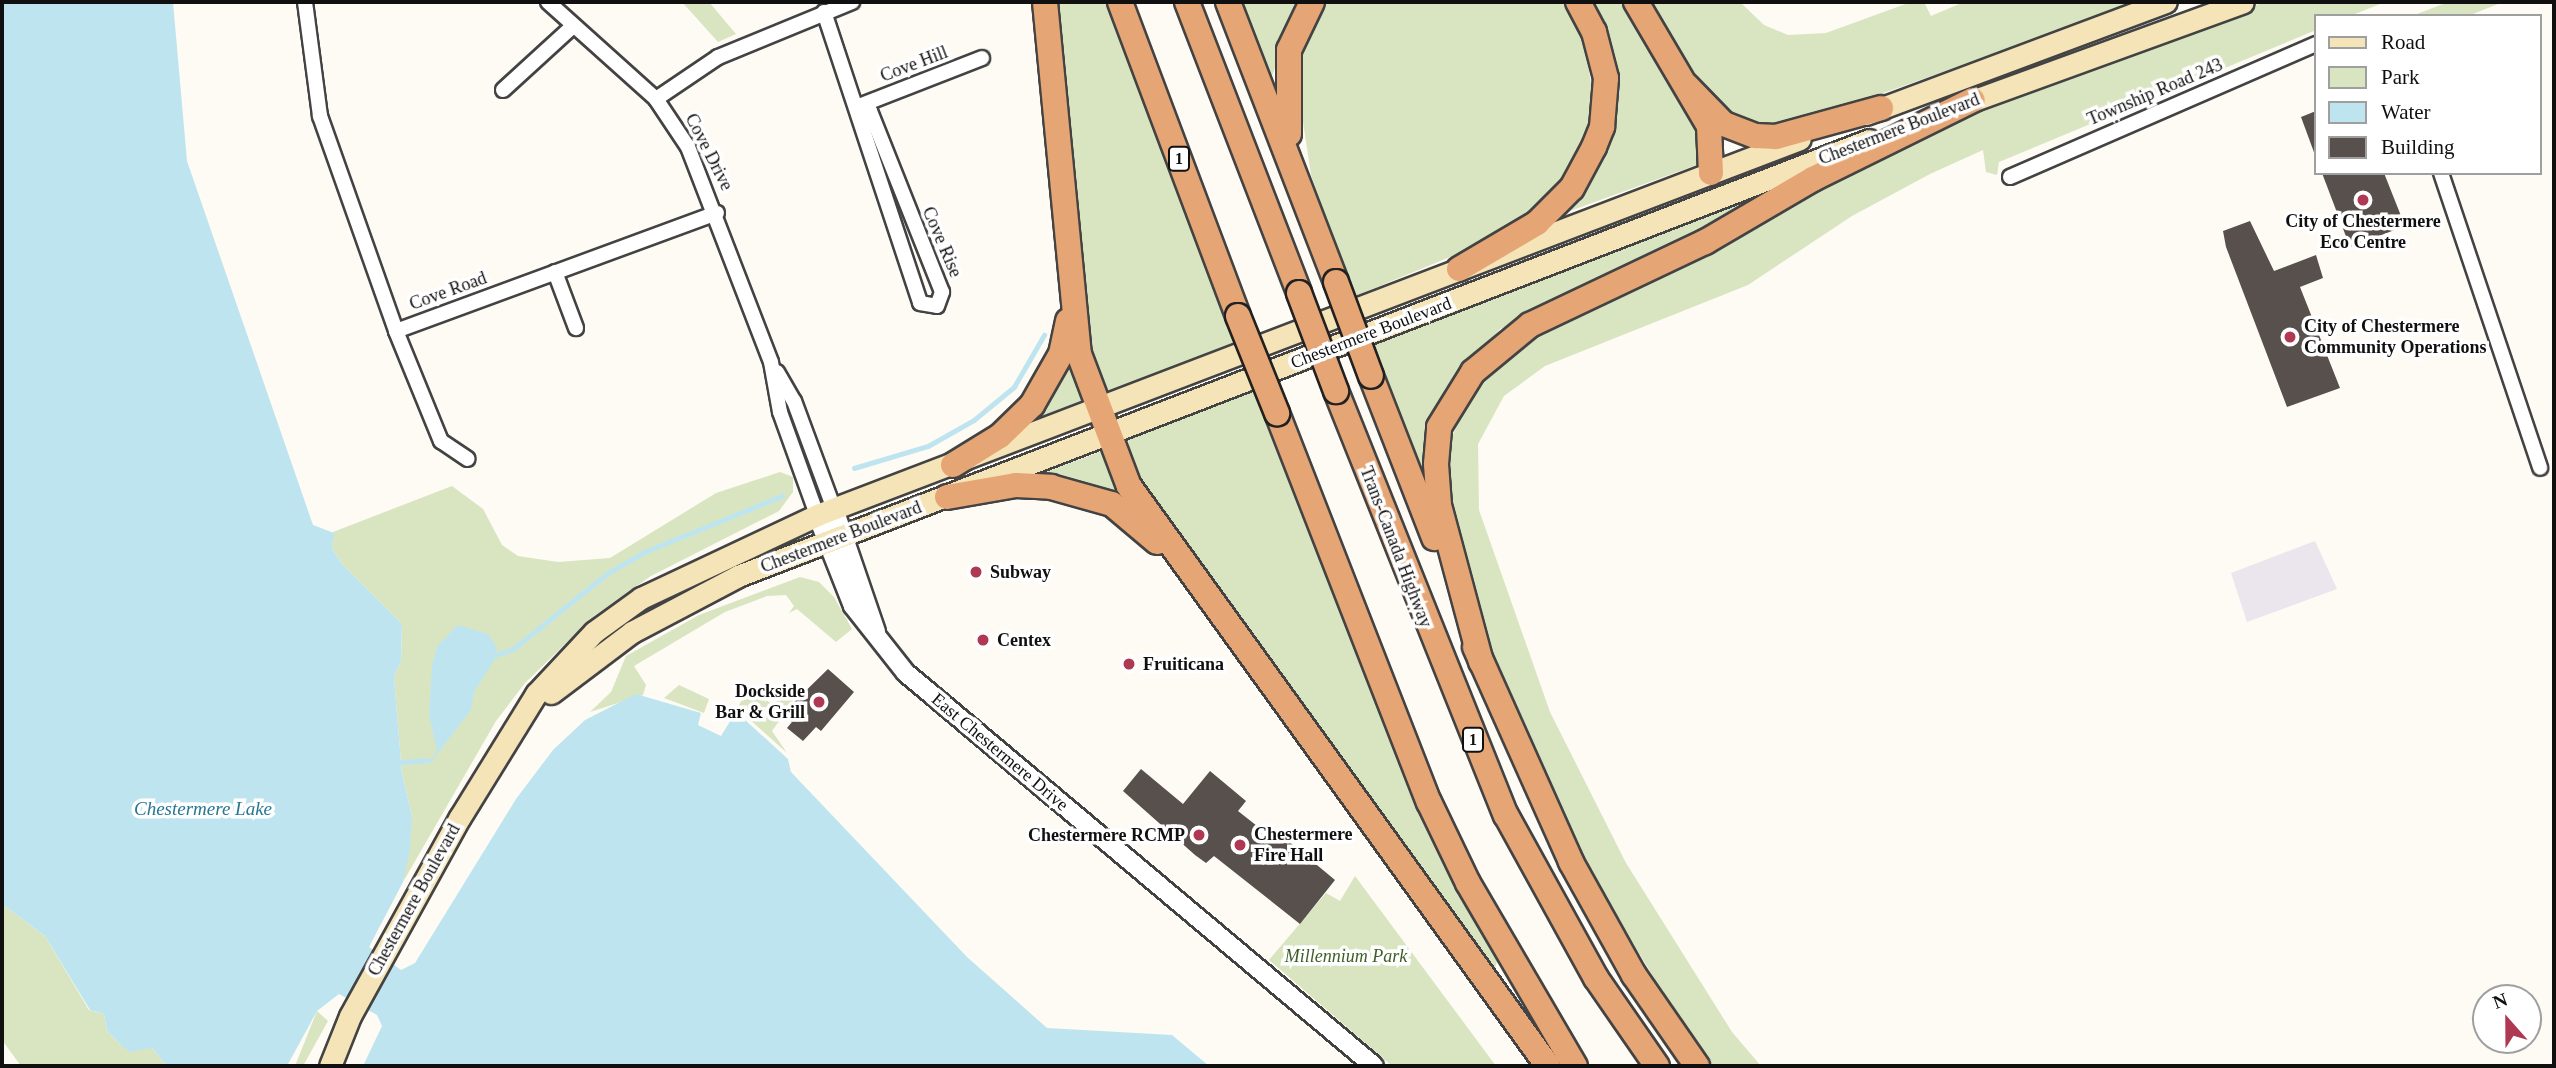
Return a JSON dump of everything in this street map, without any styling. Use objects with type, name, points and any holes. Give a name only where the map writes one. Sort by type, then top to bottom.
[{"type":"highway","points":[[1045,2],[1072,289],[1083,374],[1111,433],[1129,486],[1549,1066]]},
{"type":"highway","name":"1","points":[[1120,2],[1238,316],[1429,802],[1468,883],[1575,1066]]},
{"type":"highway","name":"Trans-Canada Highway","points":[[1187,2],[1336,391],[1506,816],[1596,978],[1657,1066]]},
{"type":"highway","points":[[1228,2],[1481,662],[1571,862],[1634,975],[1697,1066]]},
{"type":"highway","points":[[1303,196],[1286,118],[1285,74],[1296,30],[1311,2]]},
{"type":"highway","points":[[1459,269],[1537,223],[1572,188],[1594,147],[1606,78],[1594,32],[1578,2]]},
{"type":"highway","points":[[1636,2],[1709,125],[1711,173]]},
{"type":"highway","points":[[1688,86],[1724,124],[1756,136],[1776,137],[1881,108]]},
{"type":"highway","points":[[1481,662],[1439,505],[1436,464],[1439,427],[1473,372],[1530,325],[1705,242],[1813,179],[1973,100]]},
{"type":"highway","points":[[953,464],[1000,436],[1043,390],[1061,354],[1072,289]]},
{"type":"highway","points":[[947,497],[1016,485],[1051,487],[1112,504],[1187,567]]},
{"type":"main road","name":"Chestermere Boulevard","points":[[330,1066],[350,1016],[465,808],[550,677],[618,614],[714,559],[825,512],[1881,108],[2166,2]]},
{"type":"main road","name":"Chestermere Boulevard","points":[[526,716],[583,665],[677,605],[835,538],[1973,100],[2243,2]]},
{"type":"main road","points":[[1419,314],[1494,276],[1680,199],[1711,173]]},
{"type":"main road","name":"Chestermere Boulevard","points":[[314,1066],[350,1016]]},
{"type":"street","name":"Cove Road","points":[[305,2],[320,116],[396,331],[717,213]]},
{"type":"street","name":"Cove Drive","points":[[548,2],[572,27],[656,99],[688,146],[717,213],[771,362],[780,412],[825,512]]},
{"type":"street","points":[[656,99],[718,57],[852,2]]},
{"type":"street","name":"Cove Rise","points":[[824,12],[859,106],[856,120],[920,303],[937,306],[942,292],[870,111],[859,106]]},
{"type":"street","points":[[503,90],[572,27]]},
{"type":"street","name":"Township Road 243","points":[[2010,177],[2314,45]]},
{"type":"street","name":"Cove Hill","points":[[859,106],[982,58]]},
{"type":"street","points":[[2442,175],[2540,468]]},
{"type":"street","points":[[555,272],[576,328]]},
{"type":"street","points":[[396,331],[441,441],[468,458]]},
{"type":"street","name":"East Chestermere Drive","points":[[825,512],[835,538],[853,606],[906,673],[1374,1066]]},
{"type":"shaded area","points":[[2315,541],[2337,589],[2247,622],[2231,573]]},
{"type":"green space","points":[[682,2],[709,2],[736,34],[718,42]]},
{"type":"green space","points":[[1054,2],[1106,2],[1235,343],[1105,394],[1094,381]]},
{"type":"green space","points":[[1236,2],[1301,2],[1268,86]]},
{"type":"green space","points":[[1326,2],[1565,2],[1584,33],[1594,108],[1584,146],[1566,178],[1537,209],[1474,247],[1353,297],[1311,175],[1297,82],[1303,42]]},
{"type":"green space","points":[[1588,2],[1624,2],[1706,143],[1702,163],[1559,215],[1602,154]]},
{"type":"green space","points":[[1648,2],[1740,2],[1764,25],[1788,35],[1826,33],[1911,2],[1924,2],[1931,16],[1964,2],[2140,2],[1816,117],[1758,127],[1732,118],[1709,98]]},
{"type":"green space","points":[[2264,2],[2385,2],[2355,14],[2314,14],[2314,31],[1999,162],[1997,175],[1986,172],[1983,150],[1930,174],[1852,216],[1748,285],[1545,366],[1504,396],[1478,444],[1479,510],[1550,712],[1626,863],[1732,1032],[1761,1066],[1712,1066],[1686,1033],[1573,840],[1495,659],[1448,509],[1452,437],[1475,383],[1520,340],[1666,273],[1840,178],[1977,113]]},
{"type":"green space","points":[[2448,2],[2503,2],[2473,14],[2417,14]]},
{"type":"green space","points":[[1760,194],[1762,200],[1688,242],[1500,329],[1445,389],[1426,434],[1422,473],[1371,345]]},
{"type":"green space","points":[[1068,360],[1084,401],[1029,422]]},
{"type":"green space","points":[[1253,391],[1425,826],[1497,961],[1495,969],[1133,472],[1128,439]]},
{"type":"green space","points":[[1102,451],[1129,501],[1043,473]]},
{"type":"green space","points":[[780,472],[793,477],[793,492],[779,511],[651,576],[594,616],[525,683],[496,721],[403,882],[412,816],[402,773],[394,677],[401,661],[402,624],[342,564],[332,548],[333,532],[452,486],[483,509],[502,545],[518,556],[558,562],[610,558],[716,493]]},
{"type":"green space","points":[[800,577],[819,582],[834,597],[852,629],[836,642],[797,609],[789,613],[794,606],[786,595],[767,596],[725,612],[634,666],[646,685],[643,695],[590,712],[611,692],[626,656],[699,615]]},
{"type":"green space","points":[[793,682],[802,689],[772,731],[787,753],[737,708],[750,688],[773,705]]},
{"type":"green space","points":[[679,685],[709,699],[704,713],[664,698]]},
{"type":"green space","name":"Millennium Park","points":[[1355,876],[1496,1066],[1392,1066],[1269,960],[1326,893],[1340,901]]},
{"type":"green space","points":[[2,904],[45,936],[89,1010],[104,1014],[107,1031],[121,1045],[152,1048],[167,1066],[21,1066],[2,1040]]},
{"type":"green space","points":[[317,1011],[328,1021],[303,1066],[295,1066]]},
{"type":"water","name":"Chestermere Lake","points":[[2,2],[173,2],[187,161],[313,525],[334,533],[332,548],[342,564],[402,624],[401,661],[394,677],[402,773],[412,816],[410,849],[403,882],[369,947],[401,970],[415,963],[516,799],[553,750],[585,720],[636,694],[701,713],[698,725],[721,736],[732,718],[744,719],[788,759],[791,772],[967,957],[1047,1028],[1172,1035],[1209,1066],[363,1066],[382,1026],[377,1015],[339,994],[317,1011],[287,1066],[167,1066],[152,1048],[130,1052],[121,1045],[107,1031],[104,1014],[90,1010],[45,936],[2,904]]},
{"type":"water","points":[[458,625],[488,634],[497,648],[495,659],[474,692],[471,710],[428,766],[437,750],[429,715],[432,665],[438,645]]},
{"type":"building","points":[[2314,112],[2314,152],[2301,117]]},
{"type":"building","name":"City of Chestermere Eco Centre","points":[[2323,175],[2385,175],[2405,226],[2350,247]]},
{"type":"building","name":"City of Chestermere Community Operations","points":[[2250,221],[2274,271],[2316,255],[2323,278],[2300,287],[2340,388],[2287,407],[2226,247],[2223,231]]},
{"type":"building","name":"Dockside Bar & Grill","points":[[828,669],[854,692],[821,731],[816,727],[803,741],[787,728],[792,722],[782,714]]},
{"type":"building","name":"Chestermere Fire Hall","points":[[1141,769],[1183,804],[1210,771],[1246,801],[1238,811],[1271,837],[1276,831],[1335,880],[1300,924],[1214,856],[1206,863],[1195,855],[1123,791]]},
{"type":"waterway","points":[[854,468],[928,446],[974,420],[1014,387],[1044,335]]},
{"type":"waterway","points":[[496,655],[513,649],[608,573],[642,553],[782,496]]},
{"type":"waterway","points":[[402,762],[428,760]]},
{"type":"place","name":"City of Chestermere Eco Centre","points":[[2363,200]]},
{"type":"place","name":"City of Chestermere Community Operations","points":[[2290,337]]},
{"type":"place","name":"Subway","points":[[976,572]]},
{"type":"place","name":"Centex","points":[[983,640]]},
{"type":"place","name":"Fruiticana","points":[[1129,664]]},
{"type":"place","name":"Dockside Bar & Grill","points":[[819,702]]},
{"type":"place","name":"Chestermere RCMP","points":[[1199,835]]},
{"type":"place","name":"Chestermere Fire Hall","points":[[1240,845]]}]
